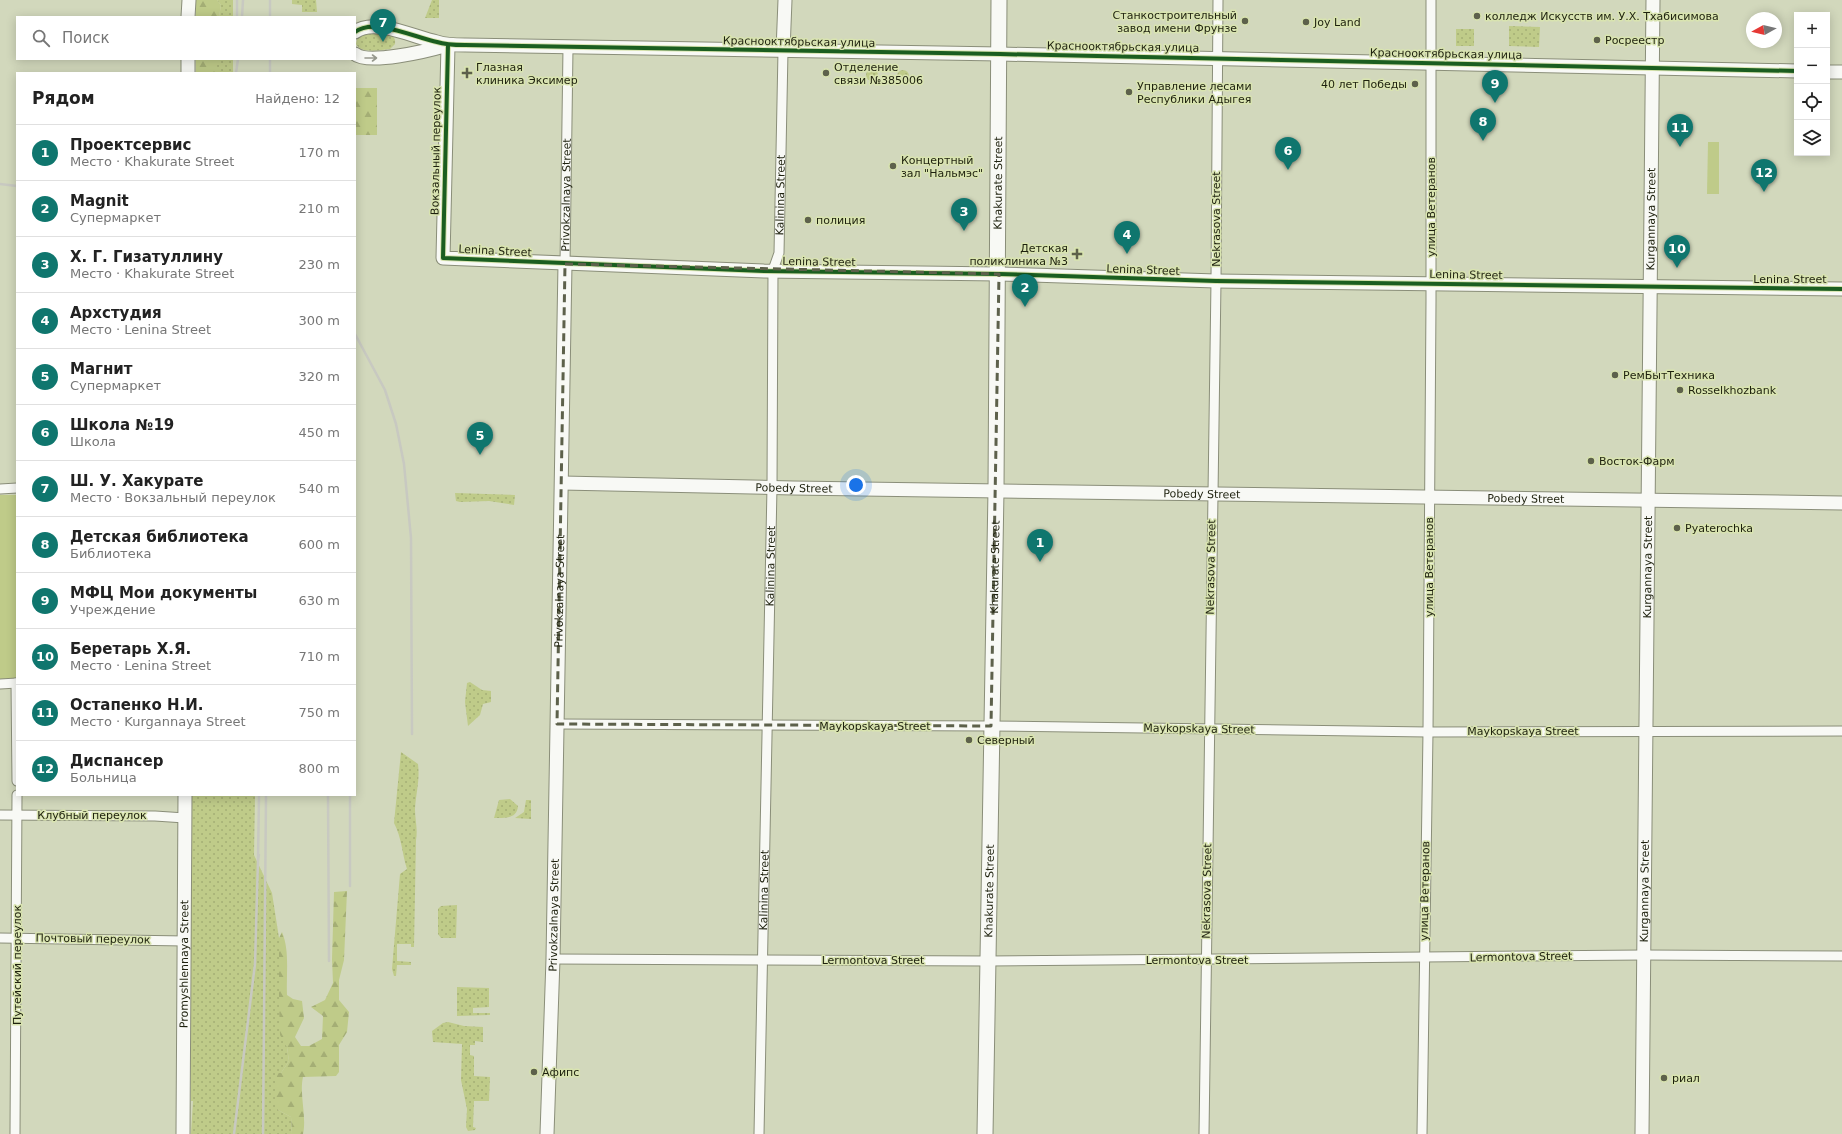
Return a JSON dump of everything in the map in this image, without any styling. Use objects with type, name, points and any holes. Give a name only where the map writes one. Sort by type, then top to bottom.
[{"type":"main road","name":"Khakurate Street","points":[[984,1134],[996,490],[999,274],[1000,0]]},
{"type":"street","points":[[188,0],[188,16]]},
{"type":"street","name":"Kalinina Street","points":[[759,1134],[772,487],[773,270],[779,253],[784,0]]},
{"type":"street","name":"Nekrasova Street","points":[[1204,1134],[1216,281],[1218,0]]},
{"type":"street","name":"улица Ветеранов","points":[[1422,1134],[1428,732],[1432,284],[1431,0]]},
{"type":"street","name":"Kurgannaya Street","points":[[1642,1134],[1651,68],[1653,0]]},
{"type":"street","points":[[356,32],[366,28],[385,27],[448,45]]},
{"type":"street","points":[[392,29],[398,34],[401,43],[400,48],[394,56]]},
{"type":"street","points":[[356,55],[362,58],[389,57],[448,45]]},
{"type":"street","name":"Краснооктябрьская улица","points":[[448,45],[1217,58],[1794,71]]},
{"type":"street","name":"Вокзальный переулок","points":[[443,258],[448,45]]},
{"type":"street","name":"Privokzalnaya Street","points":[[547,1134],[553,958],[568,48]]},
{"type":"street","points":[[188,60],[188,72]]},
{"type":"street","points":[[1830,72],[1842,72]]},
{"type":"street","name":"Lenina Street","points":[[443,258],[565,264],[773,270],[999,274],[1216,281],[1842,289]]},
{"type":"street","name":"Pobedy Street","points":[[562,483],[1842,503]]},
{"type":"street","points":[[0,489],[16,488]]},
{"type":"street","points":[[0,684],[16,683]]},
{"type":"street","name":"Maykopskaya Street","points":[[556,724],[991,726],[1428,732],[1842,731]]},
{"type":"street","name":"Путейский переулок","points":[[15,1134],[17,796]]},
{"type":"street","name":"Promyshlennaya Street","points":[[183,1134],[185,796]]},
{"type":"street","name":"Клубный переулок","points":[[0,815],[155,816],[185,818]]},
{"type":"street","name":"Почтовый переулок","points":[[0,938],[185,941]]},
{"type":"street","name":"Lermontova Street","points":[[553,958],[988,961],[1842,956]]},
{"type":"highlighted area","points":[[565,264],[999,274],[991,726],[557,724]]},
{"type":"green space","points":[[196,0],[217,0],[221,5],[219,16],[196,16]]},
{"type":"green space","points":[[217,0],[233,0],[233,16],[219,16],[221,5]]},
{"type":"green space","points":[[292,0],[316,0],[317,12],[302,12],[302,5],[292,4]]},
{"type":"green space","points":[[432,0],[439,0],[439,18],[425,18]]},
{"type":"green space","points":[[1509,26],[1540,27],[1539,47],[1509,46]]},
{"type":"green space","points":[[1456,29],[1474,29],[1474,46],[1456,46]]},
{"type":"green space","points":[[386,33],[392,36],[395,40],[395,44],[390,49],[366,50],[358,47],[356,44],[358,36],[363,34]]},
{"type":"green space","points":[[196,60],[217,60],[217,72],[196,72]]},
{"type":"green space","points":[[217,60],[233,60],[233,72],[217,72]]},
{"type":"green space","points":[[870,69],[874,69],[878,75],[874,81],[870,81],[866,77],[866,73]]},
{"type":"green space","points":[[901,70],[905,70],[909,76],[905,82],[901,82],[897,78],[897,74]]},
{"type":"green space","points":[[356,88],[377,88],[377,135],[356,135]]},
{"type":"green space","points":[[1708,142],[1719,142],[1719,194],[1707,194]]},
{"type":"green space","points":[[455,493],[515,495],[514,505],[489,501],[460,502],[456,501]]},
{"type":"green space","points":[[0,495],[16,495],[16,681],[0,681]]},
{"type":"green space","points":[[470,682],[482,690],[491,691],[491,702],[483,704],[480,715],[468,726],[465,702],[467,683]]},
{"type":"green space","points":[[401,752],[418,764],[415,809],[417,832],[414,947],[411,947],[411,944],[397,944],[397,961],[411,962],[411,965],[397,965],[396,976],[394,976],[392,969],[400,874],[407,869],[399,834],[394,823]]},
{"type":"green space","points":[[191,796],[255,796],[254,855],[272,893],[279,938],[279,1003],[289,1061],[281,1073],[277,1073],[278,1110],[291,1117],[292,1134],[191,1134],[193,1101],[191,1101]]},
{"type":"green space","points":[[510,799],[518,806],[513,816],[494,818],[499,800]]},
{"type":"green space","points":[[526,800],[531,800],[531,819],[515,818],[524,812]]},
{"type":"green space","points":[[347,891],[344,960],[339,980],[339,1000],[349,1012],[347,1032],[339,1045],[339,1072],[336,1076],[303,1077],[303,1134],[292,1134],[291,1117],[278,1110],[275,1101],[277,1073],[281,1073],[289,1061],[287,1047],[280,1035],[279,938],[282,932],[287,955],[287,995],[293,999],[302,1001],[304,1018],[295,1037],[301,1046],[309,1046],[322,1039],[323,1016],[311,1007],[325,1000],[333,983],[332,959],[334,892]]},
{"type":"green space","points":[[457,905],[456,938],[441,938],[438,934],[438,909],[441,906]]},
{"type":"green space","points":[[457,987],[489,988],[489,1007],[473,1008],[473,1013],[490,1013],[490,1015],[457,1016]]},
{"type":"green space","points":[[448,1022],[464,1026],[483,1027],[483,1042],[475,1041],[475,1045],[470,1045],[470,1055],[474,1056],[474,1076],[490,1077],[489,1101],[474,1101],[473,1127],[476,1128],[475,1130],[468,1131],[466,1127],[467,1109],[461,1080],[462,1044],[433,1042],[432,1031],[443,1023]]},
{"type":"railway","points":[[237,0],[237,16]]},
{"type":"railway","points":[[242,16],[243,0]]},
{"type":"railway","points":[[270,0],[270,16]]},
{"type":"railway","points":[[236,72],[238,60]]},
{"type":"railway","points":[[270,60],[270,72]]},
{"type":"railway","points":[[0,184],[16,186]]},
{"type":"railway","points":[[356,336],[385,390],[396,424],[404,464],[411,538],[412,734]]},
{"type":"railway","points":[[259,796],[258,860],[259,855]]},
{"type":"railway","points":[[263,1134],[266,796]]},
{"type":"railway","points":[[328,796],[329,961]]},
{"type":"railway","points":[[350,796],[350,886]]},
{"type":"railway","points":[[234,1134],[255,964],[258,860]]},
{"type":"cycle path","points":[[356,32],[363,28],[384,28],[440,43],[458,45],[1000,54],[1794,71]]},
{"type":"cycle path","points":[[448,45],[443,258],[764,271],[999,274],[1216,281],[1842,289]]},
{"type":"place","name":"колледж Искусств им. У.Х. Тхабисимова","points":[[1477,16]]},
{"type":"place","name":"Станкостроительный завод имени Фрунзе","points":[[1245,21]]},
{"type":"place","name":"Joy Land","points":[[1306,22]]},
{"type":"place","name":"Росреестр","points":[[1597,40]]},
{"type":"place","name":"Ш. У. Хакурате","points":[[383,42]]},
{"type":"place","name":"Глазная клиника Эксимер","points":[[467,73]]},
{"type":"place","name":"Отделение связи №385006","points":[[826,73]]},
{"type":"place","name":"40 лет Победы","points":[[1415,84]]},
{"type":"place","name":"Управление лесами Республики Адыгея","points":[[1129,92]]},
{"type":"place","name":"МФЦ Мои документы","points":[[1495,103]]},
{"type":"place","name":"Детская библиотека","points":[[1483,141]]},
{"type":"place","name":"Остапенко Н.И.","points":[[1680,147]]},
{"type":"place","name":"Концертный зал \"Нальмэс\"","points":[[893,166]]},
{"type":"place","name":"Школа №19","points":[[1288,170]]},
{"type":"place","name":"Диспансер","points":[[1764,192]]},
{"type":"place","name":"полиция","points":[[808,220]]},
{"type":"place","name":"Х. Г. Гизатуллину","points":[[964,231]]},
{"type":"place","name":"Детская поликлиника №3","points":[[1077,254]]},
{"type":"place","name":"Архстудия","points":[[1127,254]]},
{"type":"place","name":"Беретарь Х.Я.","points":[[1677,268]]},
{"type":"place","name":"Magnit","points":[[1025,307]]},
{"type":"place","name":"РемБытТехника","points":[[1615,375]]},
{"type":"place","name":"Rosselkhozbank","points":[[1680,390]]},
{"type":"place","name":"Магнит","points":[[480,455]]},
{"type":"place","name":"Восток-Фарм","points":[[1591,461]]},
{"type":"place","name":"Pyaterochka","points":[[1677,528]]},
{"type":"place","name":"Проектсервис","points":[[1040,562]]},
{"type":"place","name":"Северный","points":[[969,740]]},
{"type":"place","name":"Афипс","points":[[534,1072]]},
{"type":"place","name":"риал","points":[[1664,1078]]}]
